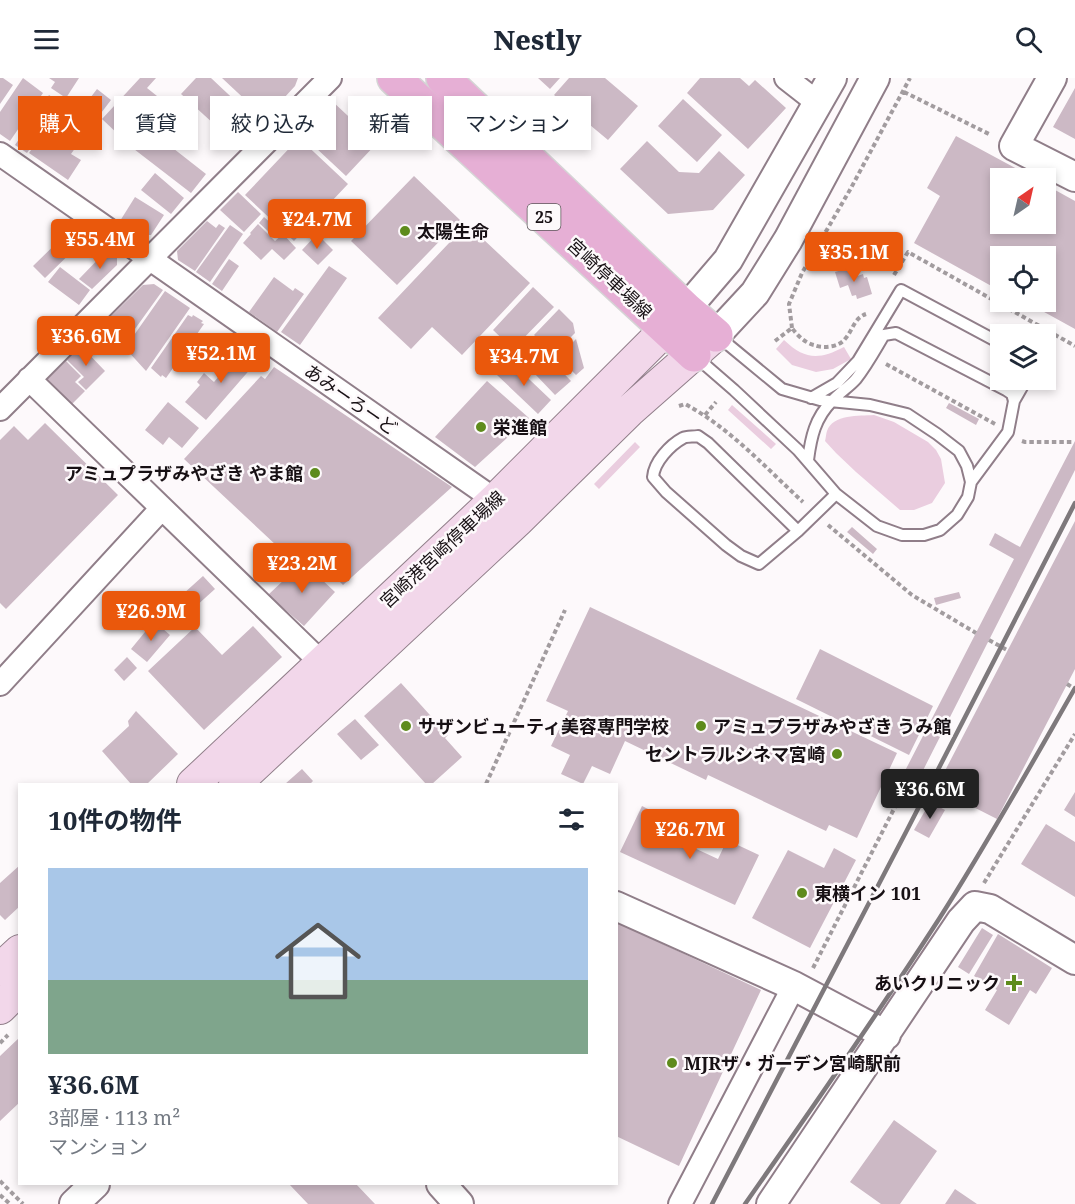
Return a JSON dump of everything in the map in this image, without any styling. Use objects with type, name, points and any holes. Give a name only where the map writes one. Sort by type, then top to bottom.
[{"type":"main road","name":"宮崎停車場線","points":[[394,78],[427,90],[705,345]]},
{"type":"main road","name":"宮崎停車場線","points":[[443,78],[676,319]]},
{"type":"main road","name":"宮崎港宮崎停車場線","points":[[506,510],[676,319]]},
{"type":"main road","name":"宮崎港宮崎停車場線","points":[[195,783],[332,673],[506,510],[629,411],[705,345]]},
{"type":"main road","name":"宮崎港宮崎停車場線","points":[[236,783],[332,673]]},
{"type":"main road","points":[[0,1008],[11,964]]},
{"type":"street","points":[[0,409],[330,78]]},
{"type":"street","points":[[786,78],[818,103]]},
{"type":"street","points":[[676,319],[728,260],[832,78]]},
{"type":"street","points":[[705,345],[755,293],[788,240],[875,78]]},
{"type":"street","points":[[1052,78],[1014,146],[1075,177]]},
{"type":"street","name":"あみーろーど","points":[[0,154],[506,510]]},
{"type":"street","points":[[29,379],[332,673]]},
{"type":"street","points":[[0,684],[162,508]]},
{"type":"street","points":[[771,1204],[962,921],[975,906],[990,909],[1075,960]]},
{"type":"street","points":[[618,907],[803,978],[886,1035]]},
{"type":"street","points":[[680,1204],[803,978]]},
{"type":"street","points":[[74,1204],[94,1185]]},
{"type":"street","points":[[442,1185],[459,1204]]},
{"type":"lane","points":[[808,460],[811,437],[817,421],[831,401],[866,367],[868,353],[901,290],[990,338]]},
{"type":"lane","points":[[811,398],[837,383],[884,335],[896,333],[1006,390],[1012,394],[1014,401]]},
{"type":"lane","points":[[705,345],[782,389],[820,400],[870,405],[907,414],[958,451],[967,466],[971,482]]},
{"type":"lane","points":[[705,345],[742,397],[808,460],[836,494],[878,526],[902,535],[924,535],[940,530],[957,516],[968,497],[971,482],[1008,432],[1014,401],[1020,390]]},
{"type":"lane","points":[[798,531],[708,443],[698,436],[685,437],[673,446],[654,469],[653,477],[666,492],[741,556],[759,564],[798,531],[836,494]]},
{"type":"path","points":[[872,312],[859,316],[845,340],[840,343],[829,347],[814,346],[792,328],[789,304],[802,273],[910,78]]},
{"type":"path","points":[[904,92],[1014,146]]},
{"type":"path","points":[[890,282],[908,252],[1075,346]]},
{"type":"path","points":[[775,341],[792,328]]},
{"type":"path","points":[[840,343],[868,353],[1024,442],[1074,442]]},
{"type":"path","points":[[716,402],[705,415],[808,506]]},
{"type":"path","points":[[823,520],[912,595],[976,633]]},
{"type":"path","points":[[486,783],[565,610]]},
{"type":"path","points":[[989,640],[1007,650]]},
{"type":"path","points":[[1067,684],[1075,689]]},
{"type":"path","points":[[982,887],[1075,734]]},
{"type":"path","points":[[803,978],[897,803]]},
{"type":"path","points":[[0,1181],[23,1204]]},
{"type":"path","points":[[0,1195],[10,1204]]},
{"type":"shaded area","points":[[784,340],[799,351],[812,356],[820,356],[844,347],[851,359],[833,369],[816,372],[792,365],[776,349]]},
{"type":"shaded area","points":[[732,405],[776,444],[771,449],[728,410]]},
{"type":"shaded area","points":[[874,415],[894,422],[928,442],[936,450],[941,459],[945,483],[932,503],[914,510],[900,510],[856,472],[825,441],[830,425],[835,421],[847,417]]},
{"type":"shaded area","points":[[635,442],[640,447],[599,489],[594,484]]},
{"type":"building","points":[[0,78],[13,85],[0,104]]},
{"type":"building","points":[[23,78],[43,93],[41,96],[18,96],[18,129],[10,141],[0,134],[0,112]]},
{"type":"building","points":[[49,78],[79,78],[67,96],[63,96],[51,88],[55,82]]},
{"type":"building","points":[[140,78],[156,78],[147,88],[157,96],[123,96]]},
{"type":"building","points":[[196,78],[211,78],[230,96],[210,96],[210,120],[198,109],[198,96],[181,94]]},
{"type":"building","points":[[222,78],[298,78],[295,86],[286,96],[241,96]]},
{"type":"building","points":[[538,78],[560,78],[550,89]]},
{"type":"building","points":[[569,78],[605,78],[638,106],[608,140],[591,126],[591,96],[554,95]]},
{"type":"building","points":[[700,78],[740,78],[749,86],[755,80],[786,108],[748,149],[687,93]]},
{"type":"building","points":[[1075,88],[1075,139],[1053,127]]},
{"type":"building","points":[[97,89],[111,100],[102,112],[102,96],[92,96]]},
{"type":"building","points":[[683,99],[722,135],[697,162],[658,126]]},
{"type":"building","points":[[336,105],[348,116],[348,150],[370,150],[346,176],[318,150],[336,150]]},
{"type":"building","points":[[114,106],[114,130],[102,119]]},
{"type":"building","points":[[956,136],[1015,168],[990,168],[990,234],[1056,234],[1056,191],[1075,201],[1075,329],[1044,312],[1056,312],[1056,246],[990,246],[990,285],[914,243],[940,196],[927,188]]},
{"type":"building","points":[[647,141],[679,172],[699,173],[719,151],[745,175],[713,210],[668,214],[620,169]]},
{"type":"building","points":[[31,150],[74,150],[71,154],[81,160],[68,180],[29,153]]},
{"type":"building","points":[[135,150],[175,150],[206,174],[191,193]]},
{"type":"building","points":[[288,150],[312,150],[348,184],[294,241],[245,195]]},
{"type":"building","points":[[155,173],[184,198],[171,214],[141,190]]},
{"type":"building","name":"太陽生命","points":[[414,176],[460,220],[397,285],[351,241]]},
{"type":"building","points":[[238,192],[261,214],[244,232],[220,210]]},
{"type":"building","points":[[135,197],[164,215],[151,235],[142,235],[120,221]]},
{"type":"building","points":[[264,217],[274,226],[269,232],[259,223]]},
{"type":"building","points":[[207,221],[216,228],[219,224],[225,228],[195,271],[178,260],[177,251]]},
{"type":"building","points":[[258,224],[275,241],[283,234],[296,248],[284,260],[272,249],[261,260],[243,243]]},
{"type":"building","points":[[467,224],[530,283],[462,355],[432,327],[411,349],[378,318]]},
{"type":"building","points":[[230,225],[243,234],[210,282],[196,272]]},
{"type":"building","points":[[74,226],[88,236],[45,278],[33,266]]},
{"type":"building","points":[[317,234],[333,250],[318,265],[302,250]]},
{"type":"building","points":[[107,250],[117,256],[117,265],[92,289],[79,279]]},
{"type":"building","points":[[229,259],[239,266],[222,291],[212,284]]},
{"type":"building","points":[[329,266],[347,278],[300,345],[281,332]]},
{"type":"building","points":[[60,267],[90,290],[79,305],[48,282]]},
{"type":"building","points":[[849,268],[852,278],[863,274],[864,278],[867,277],[872,294],[857,299],[856,295],[852,296],[848,285],[840,288],[835,272]]},
{"type":"building","points":[[274,277],[293,291],[295,288],[304,294],[277,332],[249,312]]},
{"type":"building","points":[[154,284],[163,290],[122,347],[102,325],[143,285]]},
{"type":"building","points":[[533,287],[554,307],[513,349],[493,330]]},
{"type":"building","points":[[165,291],[190,308],[146,371],[125,348]]},
{"type":"building","points":[[559,309],[573,323],[575,333],[554,354],[534,335]]},
{"type":"building","points":[[188,315],[192,317],[193,315],[204,324],[166,378],[162,375],[161,377],[151,368]]},
{"type":"building","points":[[227,333],[240,344],[218,370],[205,359]]},
{"type":"building","points":[[496,338],[510,350],[491,370],[478,358]]},
{"type":"building","points":[[532,338],[549,356],[530,375],[512,357]]},
{"type":"building","points":[[576,339],[584,368],[576,375],[558,357]]},
{"type":"building","points":[[246,345],[260,358],[206,420],[185,402],[200,385],[197,382],[204,373],[214,382]]},
{"type":"building","points":[[81,346],[105,371],[86,390],[78,382],[84,377],[67,360]]},
{"type":"building","points":[[550,359],[571,381],[555,395],[535,374]]},
{"type":"building","points":[[66,361],[81,376],[75,382],[85,391],[72,404],[47,380]]},
{"type":"building","points":[[510,361],[551,400],[538,414],[497,375]]},
{"type":"building","name":"アミュプラザみやざき やま館","points":[[274,367],[452,487],[343,585],[305,547],[292,560],[184,459],[261,376],[265,379]]},
{"type":"building","name":"栄進館","points":[[487,381],[529,418],[475,467],[435,437]]},
{"type":"building","points":[[168,402],[199,428],[182,448],[169,437],[163,445],[145,430]]},
{"type":"building","points":[[949,403],[979,419],[976,425],[946,408]]},
{"type":"building","points":[[45,423],[118,495],[6,609],[0,603],[0,440],[14,426],[28,440]]},
{"type":"building","points":[[1075,441],[1075,470],[904,808],[890,800],[1014,559],[989,545],[995,533],[1020,547]]},
{"type":"building","points":[[1075,521],[1075,669],[997,819],[936,788]]},
{"type":"building","points":[[852,527],[877,549],[873,554],[847,532]]},
{"type":"building","points":[[303,562],[335,592],[304,626],[268,595]]},
{"type":"building","points":[[203,576],[215,589],[174,626],[162,613]]},
{"type":"building","points":[[959,592],[961,598],[936,605],[934,598]]},
{"type":"building","name":"アミュプラザみやざき うみ館","points":[[590,607],[897,753],[857,838],[829,825],[826,831],[708,775],[706,780],[625,741],[610,774],[592,766],[584,783],[581,783],[561,774],[570,755],[551,746],[568,711],[546,701]]},
{"type":"building","points":[[154,621],[170,635],[147,662],[131,649]]},
{"type":"building","points":[[253,626],[282,657],[204,730],[148,671],[195,627],[222,655]]},
{"type":"building","points":[[820,649],[933,706],[909,755],[796,699]]},
{"type":"building","points":[[127,657],[137,668],[124,681],[114,670]]},
{"type":"building","name":"サザンビューティ美容専門学校","points":[[401,683],[448,735],[445,738],[462,757],[433,783],[425,783],[364,716]]},
{"type":"building","points":[[136,711],[178,754],[148,783],[130,783],[102,751],[129,726],[128,721]]},
{"type":"building","points":[[355,719],[379,745],[361,760],[337,734]]},
{"type":"building","points":[[302,769],[313,781],[311,783],[286,783]]},
{"type":"building","points":[[1075,792],[1075,817],[1064,810]]},
{"type":"building","points":[[930,802],[945,810],[929,838],[914,830]]},
{"type":"building","points":[[642,806],[658,814],[651,828],[718,859],[727,840],[759,855],[735,905],[620,852]]},
{"type":"building","points":[[1046,824],[1075,842],[1075,897],[1021,864]]},
{"type":"building","name":"東横イン 101","points":[[834,848],[856,860],[810,948],[752,918],[788,850],[824,868]]},
{"type":"building","points":[[18,867],[18,908],[5,920],[0,915],[0,883]]},
{"type":"building","name":"MJRザ・ガーデン宮崎駅前","points":[[618,923],[761,990],[679,1166],[618,1137]]},
{"type":"building","points":[[982,928],[993,935],[969,974],[958,967]]},
{"type":"building","name":"あいクリニック","points":[[998,934],[1052,968],[1036,994],[1030,990],[1009,1025],[985,1010],[997,990],[974,976]]},
{"type":"building","points":[[18,1039],[18,1104],[0,1121],[0,1056]]},
{"type":"building","points":[[894,1120],[937,1151],[900,1204],[881,1204],[850,1182]]},
{"type":"building","points":[[290,1185],[357,1185],[375,1204],[308,1204]]},
{"type":"building","points":[[955,1189],[977,1204],[945,1204]]},
{"type":"railway","points":[[712,1204],[1075,503]]},
{"type":"railway","points":[[745,1204],[939,919],[992,833],[1075,688]]},
{"type":"place","name":"太陽生命","points":[[405,231]]},
{"type":"place","name":"栄進館","points":[[481,427]]},
{"type":"place","name":"アミュプラザみやざき やま館","points":[[315,473]]},
{"type":"place","name":"サザンビューティ美容専門学校","points":[[406,726]]},
{"type":"place","name":"アミュプラザみやざき うみ館","points":[[701,726]]},
{"type":"place","name":"セントラルシネマ宮崎","points":[[837,754]]},
{"type":"place","name":"東横イン 101","points":[[802,893]]},
{"type":"place","name":"あいクリニック","points":[[1014,983]]},
{"type":"place","name":"MJRザ・ガーデン宮崎駅前","points":[[672,1063]]}]
